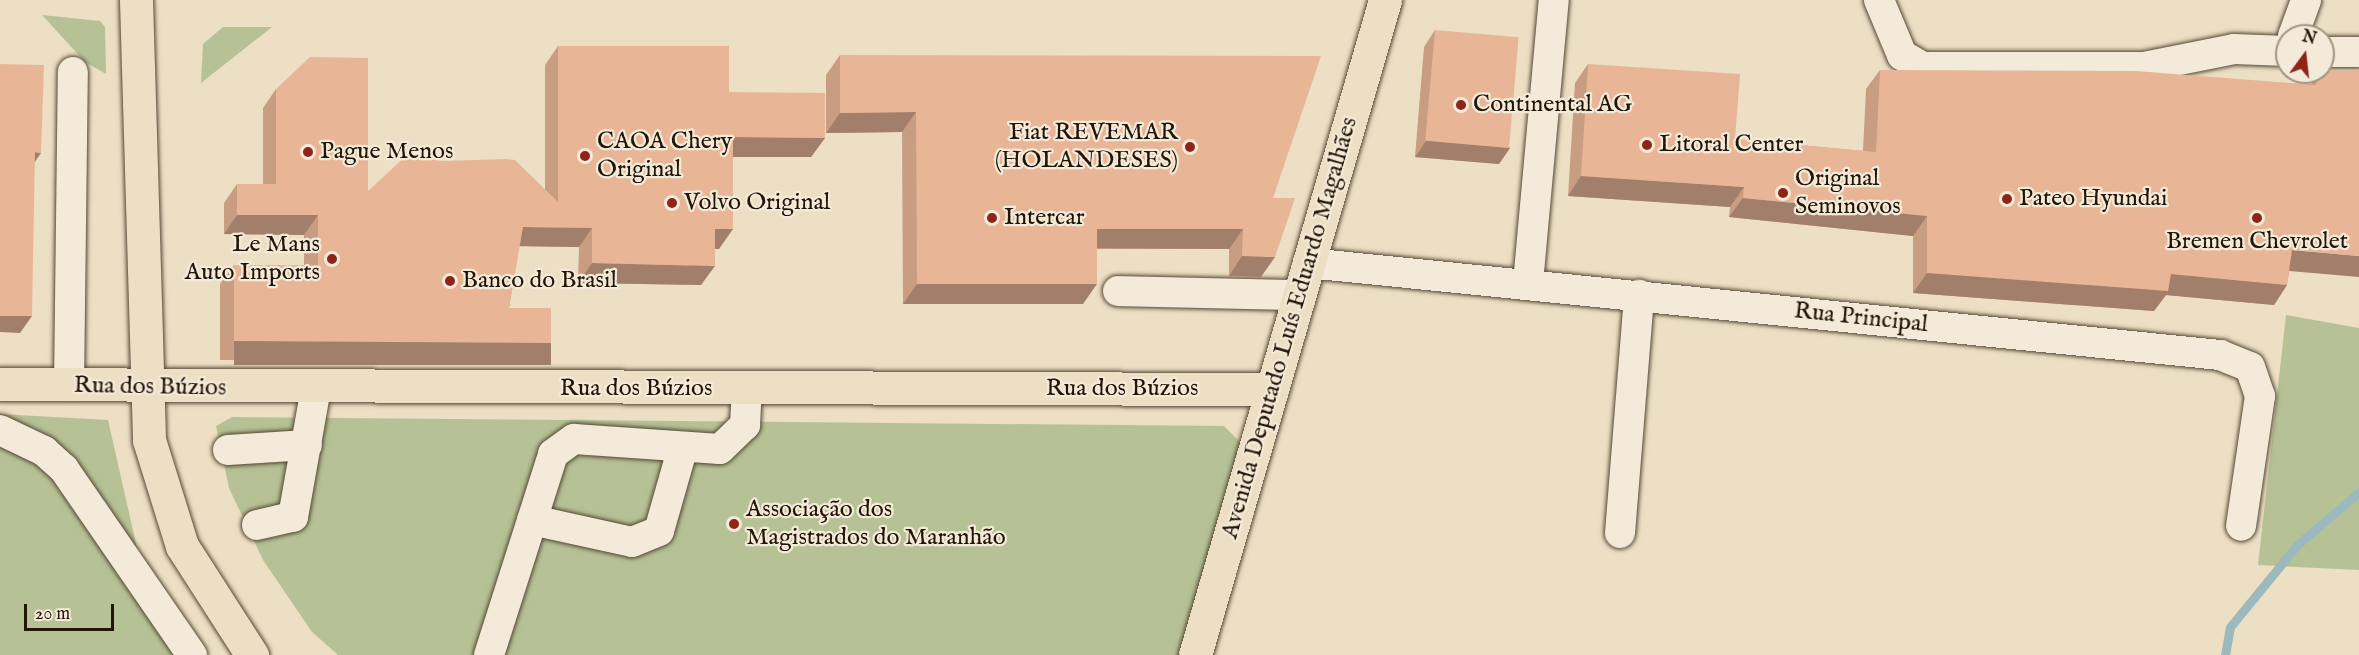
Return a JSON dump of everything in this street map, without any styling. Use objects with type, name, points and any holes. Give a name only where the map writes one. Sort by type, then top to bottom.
[{"type":"main road","points":[[136,0],[144,388],[149,440],[168,512],[201,581],[252,655]]},
{"type":"main road","name":"Avenida Deputado Luís Eduardo Magalhães","points":[[1195,655],[1385,0]]},
{"type":"main road","name":"Rua dos Búzios","points":[[0,384],[144,388],[1272,389]]},
{"type":"street","points":[[1528,283],[1554,0]]},
{"type":"street","points":[[1880,0],[1902,55],[1923,67],[2144,67],[2234,49],[2275,51]]},
{"type":"street","points":[[2297,24],[2306,0]]},
{"type":"street","points":[[2335,52],[2359,52]]},
{"type":"street","points":[[69,386],[73,72]]},
{"type":"street","name":"Rua Principal","points":[[1308,263],[1528,283],[2239,361],[2250,367],[2260,396],[2241,526]]},
{"type":"street","points":[[1119,291],[1299,295]]},
{"type":"street","points":[[1620,533],[1639,295]]},
{"type":"street","points":[[257,525],[293,517],[316,388]]},
{"type":"street","points":[[489,655],[553,454],[574,439],[720,449],[745,425],[747,388]]},
{"type":"street","points":[[0,430],[44,451],[64,469],[192,655]]},
{"type":"street","points":[[228,450],[307,445]]},
{"type":"street","points":[[532,520],[632,542],[659,531],[683,447]]},
{"type":"green space","points":[[42,15],[100,21],[105,27],[106,74],[85,62]]},
{"type":"green space","points":[[223,27],[272,27],[201,83],[203,44]]},
{"type":"green space","points":[[2286,315],[2359,328],[2359,570],[2258,565]]},
{"type":"green space","points":[[0,414],[108,420],[139,557],[201,655],[0,655]]},
{"type":"green space","name":"Associação dos Magistrados do Maranhão","points":[[232,417],[1224,426],[1241,443],[1184,655],[338,655],[312,632],[263,560],[229,488],[216,426]]},
{"type":"building","name":"Continental AG","points":[[1435,30],[1519,37],[1509,148],[1425,141]]},
{"type":"building","points":[[558,46],[729,46],[729,92],[825,93],[825,138],[733,137],[733,229],[715,229],[715,266],[592,263],[592,228],[523,227],[509,308],[551,308],[551,343],[234,341],[234,265],[318,265],[318,215],[237,215],[237,184],[276,184],[276,89],[310,57],[368,58],[368,191],[407,155],[443,161],[506,159],[515,160],[558,202]]},
{"type":"building","points":[[840,55],[1321,56],[1273,198],[1295,198],[1275,257],[1242,256],[1243,229],[1097,229],[1097,284],[917,284],[916,112],[840,113]]},
{"type":"building","points":[[0,64],[44,65],[41,153],[35,152],[32,316],[0,316]]},
{"type":"building","points":[[1588,64],[1740,74],[1735,139],[1876,152],[1880,70],[2136,71],[2275,82],[2275,84],[2316,85],[2335,84],[2335,71],[2359,70],[2359,256],[2292,250],[2287,285],[2171,274],[2168,291],[1927,273],[1927,216],[1743,198],[1744,187],[1581,176]]},
{"type":"waterway","points":[[2225,655],[2230,627],[2297,545],[2359,492]]},
{"type":"place","name":"Continental AG","points":[[1461,105]]},
{"type":"place","name":"Litoral Center","points":[[1647,145]]},
{"type":"place","name":"Fiat REVEMAR (HOLANDESES)","points":[[1190,147]]},
{"type":"place","name":"Pague Menos","points":[[308,152]]},
{"type":"place","name":"CAOA Chery Original","points":[[585,156]]},
{"type":"place","name":"Original Seminovos","points":[[1783,193]]},
{"type":"place","name":"Pateo Hyundai","points":[[2007,199]]},
{"type":"place","name":"Volvo Original","points":[[672,203]]},
{"type":"place","name":"Intercar","points":[[992,218]]},
{"type":"place","name":"Bremen Chevrolet","points":[[2257,218]]},
{"type":"place","name":"Le Mans Auto Imports","points":[[332,259]]},
{"type":"place","name":"Banco do Brasil","points":[[450,281]]},
{"type":"place","name":"Associação dos Magistrados do Maranhão","points":[[734,524]]}]
